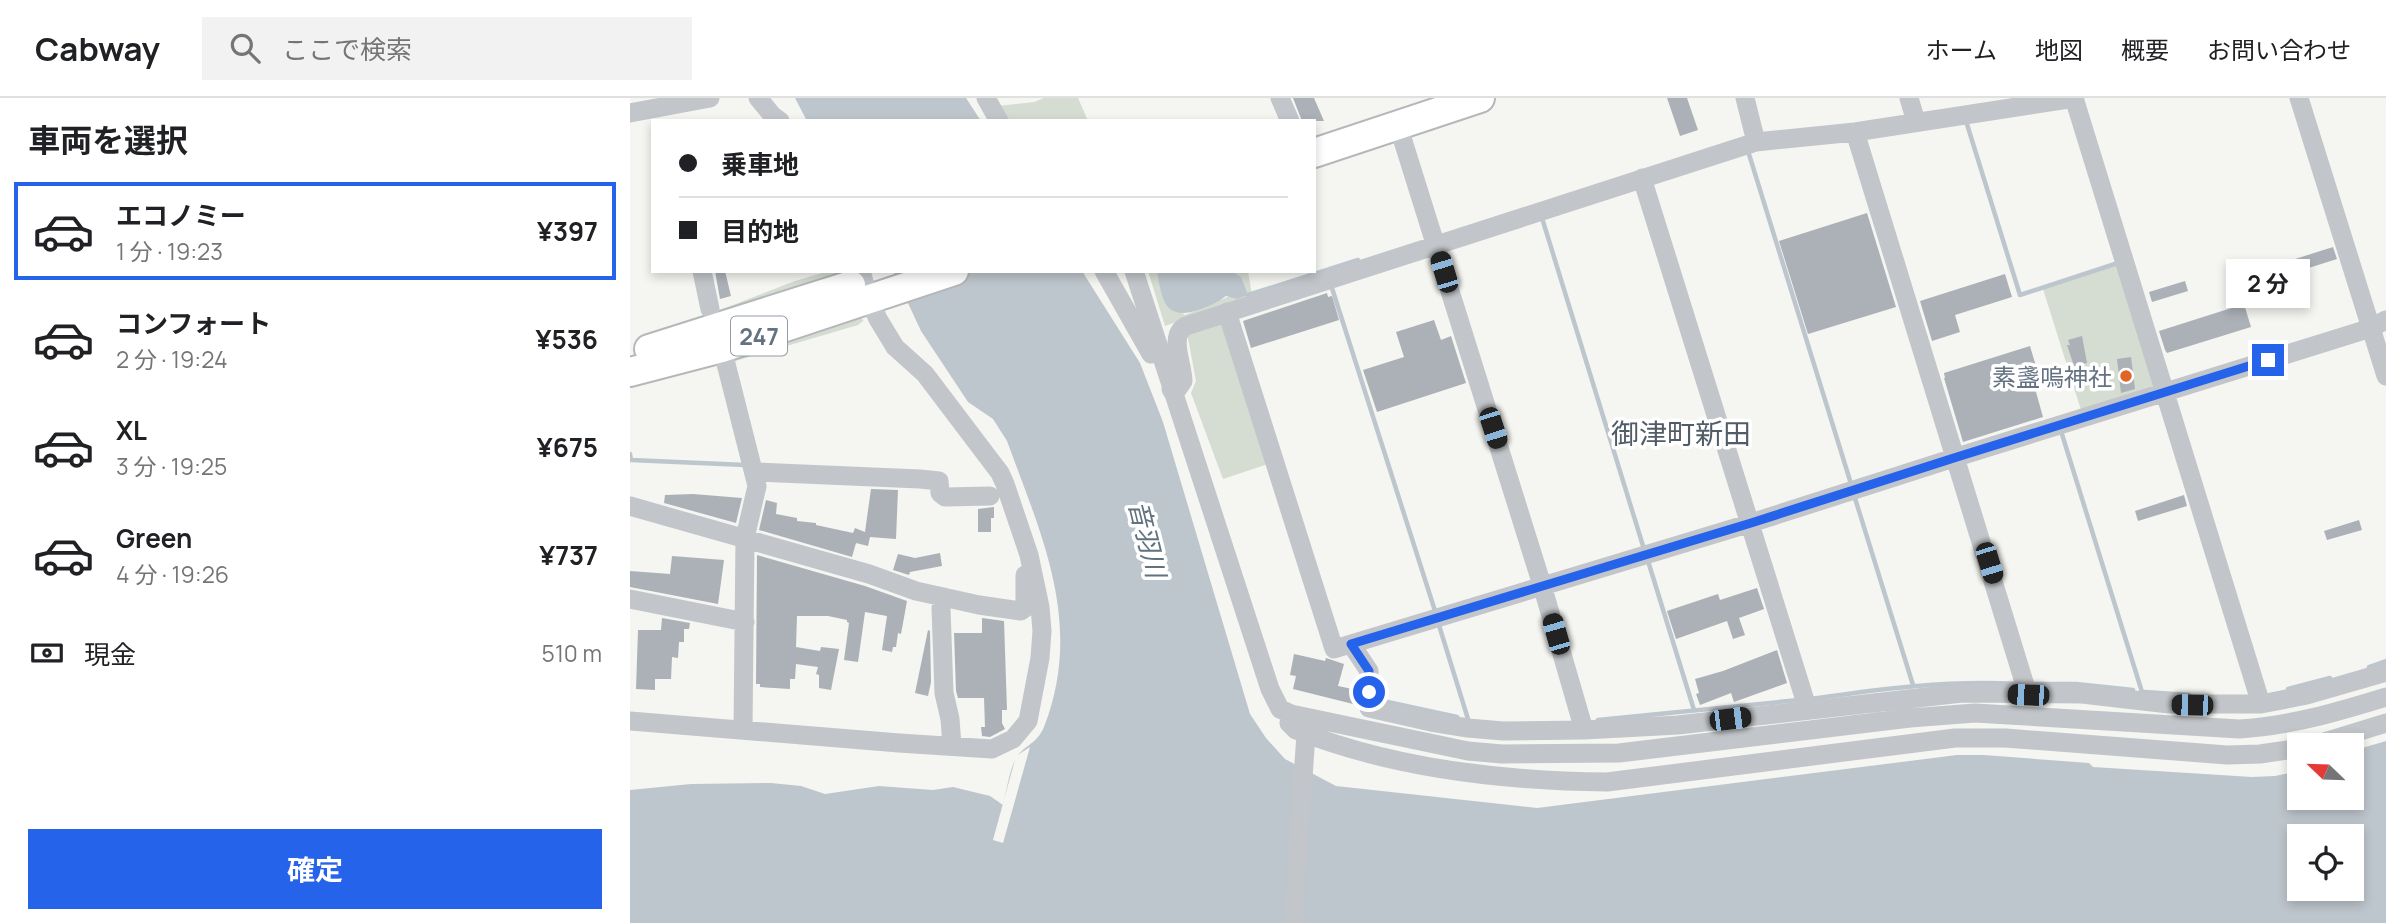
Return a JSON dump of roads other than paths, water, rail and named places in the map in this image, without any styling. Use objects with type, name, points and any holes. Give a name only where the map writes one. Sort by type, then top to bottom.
[{"type":"highway","points":[[1316,138],[1433,98]]},
{"type":"highway","points":[[1316,152],[1480,98]]},
{"type":"highway","name":"247","points":[[630,355],[875,282],[940,273]]},
{"type":"highway","name":"247","points":[[630,372],[722,348],[875,282]]},
{"type":"street","points":[[630,113],[671,113],[710,98]]},
{"type":"street","points":[[758,98],[777,119]]},
{"type":"street","points":[[776,98],[787,119]]},
{"type":"street","points":[[986,98],[998,119]]},
{"type":"street","points":[[1280,98],[1289,119]]},
{"type":"street","points":[[1745,98],[1756,142]]},
{"type":"street","points":[[1909,98],[1916,122]]},
{"type":"street","points":[[1174,394],[1183,378],[1176,337],[1178,333],[1186,326],[1227,312],[1756,142],[1855,132],[2075,98],[2261,704]]},
{"type":"street","points":[[2299,98],[2379,324],[2386,376]]},
{"type":"street","points":[[1398,125],[1542,585],[1584,730]]},
{"type":"street","points":[[1855,132],[2028,695]]},
{"type":"street","points":[[1642,178],[1808,710]]},
{"type":"street","points":[[702,273],[710,309]]},
{"type":"street","points":[[1105,273],[1174,394]]},
{"type":"street","points":[[1135,273],[1270,689],[1280,709],[1291,713],[1468,751],[1575,754],[1619,753],[1910,718],[1975,713],[2239,729],[2267,727],[2322,716],[2386,697]]},
{"type":"street","points":[[630,721],[992,748],[1013,740],[1028,721],[1040,658],[1042,631],[1029,555],[1000,473],[925,374],[895,346],[878,319],[875,282]]},
{"type":"street","points":[[1227,312],[1334,649],[1751,523],[2379,324]]},
{"type":"street","points":[[722,348],[757,486],[745,538],[743,729]]},
{"type":"street","points":[[753,468],[939,481],[940,494],[945,496],[990,496]]},
{"type":"street","points":[[630,506],[869,574],[916,591],[1021,611],[1025,608],[1024,567],[1029,555]]},
{"type":"street","points":[[944,597],[941,608],[944,693],[952,746]]},
{"type":"street","points":[[630,599],[745,622]]},
{"type":"street","points":[[1351,644],[1369,671],[1369,708],[1468,728],[1503,731],[1678,725],[1962,693],[2082,694],[2169,704],[2261,704],[2307,695],[2386,672]]},
{"type":"street","points":[[1291,713],[1289,723],[1305,741],[1511,779],[1596,782],[1955,738],[2006,738],[2227,755],[2287,750]]},
{"type":"street","points":[[2353,733],[2386,723]]},
{"type":"street","points":[[1293,923],[1305,741]]},
{"type":"water","points":[[795,98],[966,98],[980,119],[806,119]]},
{"type":"water","name":"音羽川","points":[[894,273],[1083,273],[1140,363],[1163,422],[1250,714],[1266,738],[1285,759],[1336,786],[1537,808],[1957,755],[1984,755],[2089,763],[2093,767],[2252,777],[2287,774],[2287,810],[2364,810],[2364,747],[2386,741],[2386,923],[630,923],[630,790],[691,784],[771,783],[801,786],[825,794],[879,786],[933,790],[953,787],[990,796],[1003,805],[1016,758],[1038,737],[1044,727],[1055,689],[1060,652],[1054,581],[1045,547],[1007,441],[993,419],[968,402],[921,331]]},
{"type":"water","points":[[1157,273],[1236,273],[1241,277],[1248,295],[1237,299],[1226,296],[1204,308],[1180,313],[1167,306]]},
{"type":"waterway","points":[[1966,121],[2020,295],[2118,263]]},
{"type":"waterway","points":[[1748,151],[1852,487]]},
{"type":"waterway","points":[[1542,218],[1644,549]]},
{"type":"waterway","points":[[1248,295],[1358,260]]},
{"type":"waterway","points":[[1331,285],[1436,614]]},
{"type":"waterway","points":[[2061,431],[2142,692]]},
{"type":"waterway","points":[[630,454],[631,460],[745,465]]},
{"type":"waterway","points":[[1854,495],[1913,685]]},
{"type":"waterway","points":[[1648,561],[1694,710]]},
{"type":"waterway","points":[[1438,622],[1468,719]]},
{"type":"waterway","points":[[2369,667],[2386,661]]},
{"type":"waterway","points":[[2288,689],[2330,678]]},
{"type":"waterway","points":[[1811,699],[1940,684],[2018,684]]},
{"type":"waterway","points":[[2030,684],[2076,684],[2133,690]]},
{"type":"waterway","points":[[2145,692],[2189,695]]},
{"type":"waterway","points":[[1598,720],[1799,700]]},
{"type":"waterway","points":[[1383,701],[1457,717]]},
{"type":"place","name":"素盞嗚神社","points":[[2126,376]]},
{"type":"district","name":"御津町新田","points":[[1681,433]]}]
